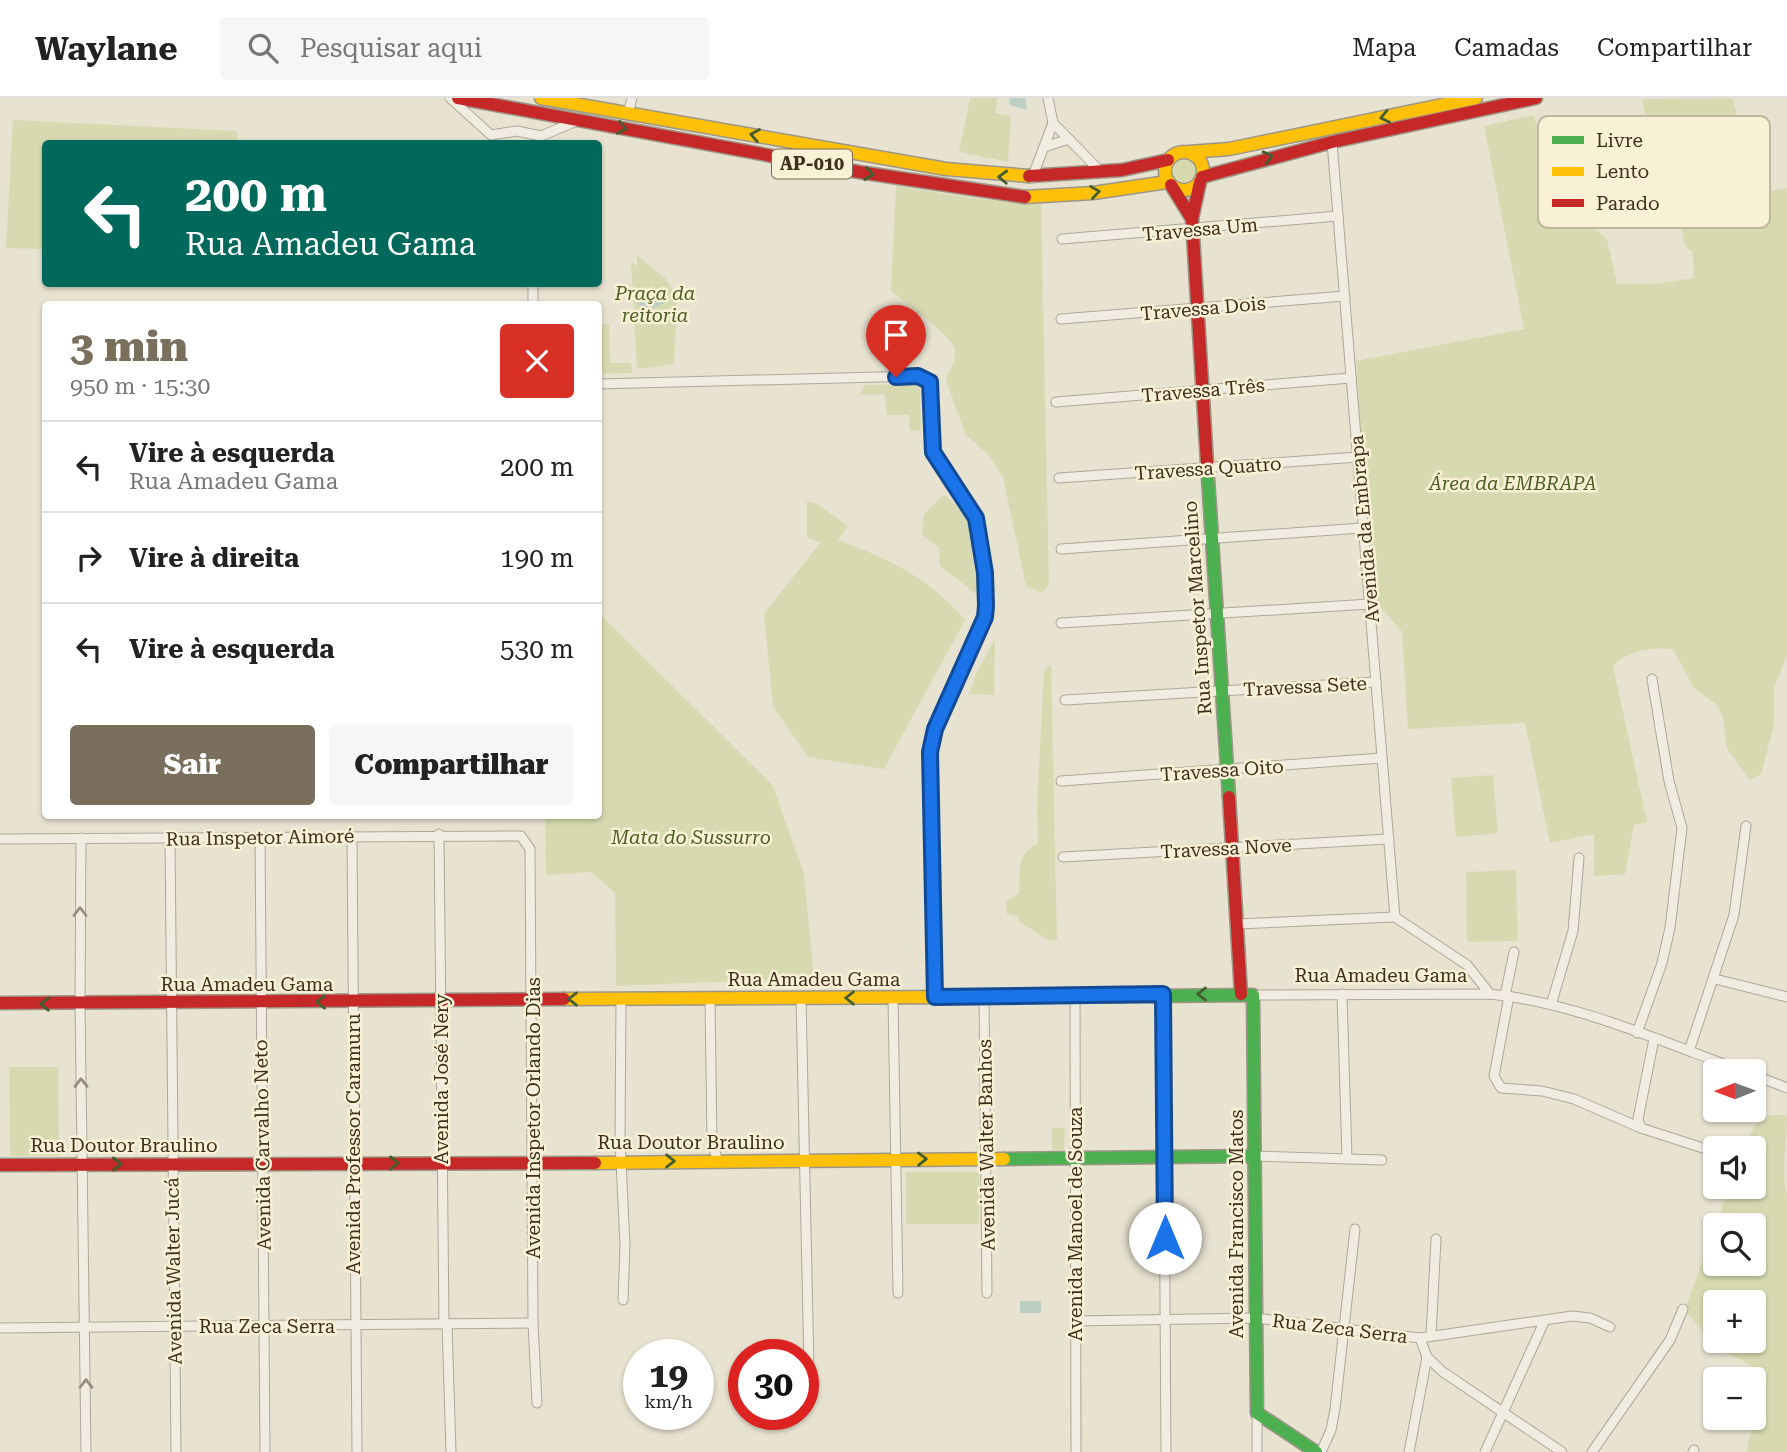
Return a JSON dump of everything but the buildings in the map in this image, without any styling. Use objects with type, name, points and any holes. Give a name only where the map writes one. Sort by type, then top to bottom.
[{"type":"street","points":[[450,98],[491,135],[517,131],[532,140],[552,134],[579,120]]},
{"type":"street","name":"AP-010","points":[[458,98],[859,172],[1019,197],[1093,193],[1169,183],[1186,190],[1201,180],[1234,166],[1536,98]]},
{"type":"street","name":"AP-010","points":[[541,98],[990,176],[1032,178],[1068,177],[1140,167],[1168,160],[1177,152],[1229,149],[1476,98]]},
{"type":"street","points":[[628,113],[632,98]]},
{"type":"street","points":[[1048,98],[1054,123],[1101,172]]},
{"type":"street","points":[[1032,178],[1054,123]]},
{"type":"street","points":[[1044,147],[1069,139]]},
{"type":"street","name":"Avenida da Embrapa","points":[[1332,142],[1395,916]]},
{"type":"street","points":[[1189,152],[1202,164],[1201,180]]},
{"type":"street","points":[[1168,160],[1164,171],[1169,183]]},
{"type":"street","name":"Rua Inspetor Marcelino","points":[[1201,180],[1192,225],[1237,924],[1247,995]]},
{"type":"street","name":"Rua Inspetor Marcelino","points":[[1169,183],[1192,225]]},
{"type":"street","name":"Travessa Um","points":[[1062,239],[1192,225],[1338,216]]},
{"type":"street","name":"Travessa Dois","points":[[1061,319],[1345,296]]},
{"type":"street","points":[[602,384],[918,376],[930,382],[933,452],[976,518],[986,598],[985,617],[935,729],[930,752],[935,997]]},
{"type":"street","name":"Travessa Três","points":[[1056,401],[1351,378]]},
{"type":"street","name":"Travessa Quatro","points":[[1059,478],[1358,457]]},
{"type":"street","points":[[1061,549],[1362,528]]},
{"type":"street","points":[[1061,623],[1370,604]]},
{"type":"street","points":[[1636,1033],[1667,943],[1682,828],[1669,781],[1652,679]]},
{"type":"street","name":"Travessa Sete","points":[[1065,701],[1376,682]]},
{"type":"street","name":"Travessa Oito","points":[[1061,781],[1382,758]]},
{"type":"street","points":[[1689,1051],[1734,915],[1746,826]]},
{"type":"street","name":"Rua Inspetor Aimoré","points":[[0,839],[439,834],[521,836]]},
{"type":"street","name":"Avenida José Nery","points":[[439,834],[441,1163],[451,1452]]},
{"type":"street","name":"Avenida Professor Caramuru","points":[[352,836],[352,1163],[357,1452]]},
{"type":"street","name":"Avenida Inspetor Orlando Dias","points":[[521,836],[530,849],[533,1323],[537,1403]]},
{"type":"street","points":[[81,838],[80,1004],[86,1452]]},
{"type":"street","name":"Avenida Walter Jucá","points":[[170,838],[171,1163],[176,1326],[176,1452]]},
{"type":"street","name":"Avenida Carvalho Neto","points":[[260,838],[265,1452]]},
{"type":"street","name":"Travessa Nove","points":[[1063,856],[1389,839]]},
{"type":"street","points":[[1551,1005],[1573,931],[1578,858]]},
{"type":"street","points":[[1237,924],[1395,916],[1467,965],[1490,994]]},
{"type":"street","points":[[1514,952],[1495,1080],[1506,1091],[1542,1091],[1574,1099],[1641,1128],[1703,1148]]},
{"type":"street","points":[[1715,979],[1787,997]]},
{"type":"street","points":[[1163,994],[1166,1452]]},
{"type":"street","points":[[1342,994],[1347,1159]]},
{"type":"street","name":"Rua Amadeu Gama","points":[[0,1003],[1490,994],[1551,1005],[1710,1059]]},
{"type":"street","name":"Avenida Manoel de Souza","points":[[1074,995],[1076,1452]]},
{"type":"street","name":"Avenida Francisco Matos","points":[[1247,995],[1254,1156],[1257,1452]]},
{"type":"street","name":"Avenida Walter Banhos","points":[[984,996],[987,1293]]},
{"type":"street","points":[[801,998],[808,1339]]},
{"type":"street","points":[[893,998],[898,1293]]},
{"type":"street","points":[[621,999],[623,1300]]},
{"type":"street","points":[[710,999],[712,1142],[718,1162]]},
{"type":"street","points":[[1641,1128],[1638,1119],[1654,1039]]},
{"type":"street","points":[[1766,1080],[1787,1088]]},
{"type":"street","name":"Rua Doutor Braulino","points":[[0,1165],[623,1160],[804,1162],[1164,1156],[1382,1160]]},
{"type":"street","points":[[1257,1413],[1318,1452],[1333,1425],[1355,1229]]},
{"type":"street","points":[[1431,1336],[1436,1240]]},
{"type":"street","points":[[1592,1452],[1670,1340],[1684,1309]]},
{"type":"street","points":[[1419,1338],[1579,1316],[1610,1327]]},
{"type":"street","name":"Rua Zeca Serra","points":[[1075,1321],[1256,1318],[1419,1338],[1427,1357],[1562,1452]]},
{"type":"street","points":[[1485,1452],[1544,1322]]},
{"type":"street","name":"Rua Zeca Serra","points":[[0,1328],[533,1323]]},
{"type":"street","points":[[1409,1452],[1427,1357]]},
{"type":"green space","points":[[970,98],[998,98],[995,113],[1011,116],[1008,162],[959,152]]},
{"type":"green space","points":[[1733,98],[1737,116],[1645,116],[1642,99]]},
{"type":"green space","name":"Área da EMBRAPA","points":[[1534,115],[1538,132],[1538,228],[1594,228],[1607,239],[1617,284],[1655,284],[1694,278],[1693,252],[1685,246],[1681,228],[1770,228],[1770,191],[1787,188],[1787,656],[1774,687],[1774,725],[1761,774],[1750,780],[1727,749],[1723,717],[1718,706],[1694,688],[1673,649],[1641,651],[1625,656],[1613,666],[1647,822],[1634,825],[1625,874],[1594,876],[1594,834],[1550,843],[1525,723],[1408,729],[1402,632],[1372,597],[1356,361],[1524,329],[1484,126]]},
{"type":"green space","points":[[13,120],[237,131],[237,140],[42,140],[42,249],[6,248]]},
{"type":"green space","points":[[1184,154],[1195,159],[1200,170],[1195,181],[1184,186],[1173,181],[1168,170],[1173,159]]},
{"type":"green space","points":[[896,186],[972,198],[1041,204],[1049,584],[1042,593],[1026,586],[1003,477],[987,453],[965,434],[946,379],[955,359],[954,347],[936,327],[891,290]]},
{"type":"green space","name":"Praça da reitoria","points":[[637,255],[668,281],[677,300],[674,364],[637,369],[631,262],[637,266]]},
{"type":"green space","points":[[602,324],[609,324],[610,363],[631,363],[632,373],[602,374]]},
{"type":"green space","points":[[916,384],[920,389],[921,430],[910,431],[909,415],[887,415],[885,394],[860,395],[864,385]]},
{"type":"green space","points":[[944,494],[969,519],[980,597],[940,566],[939,548],[922,535],[924,514]]},
{"type":"green space","points":[[807,501],[819,505],[848,526],[838,540],[907,571],[937,592],[965,620],[884,769],[808,757],[773,706],[764,614],[821,542],[807,538]]},
{"type":"green space","name":"Mata do Sussurro","points":[[602,616],[773,786],[804,874],[814,978],[616,986],[615,893],[591,872],[546,875],[545,819],[602,819]]},
{"type":"green space","points":[[995,639],[994,695],[969,694],[976,674]]},
{"type":"green space","points":[[1051,664],[1057,940],[1048,940],[1019,921],[1018,916],[1007,914],[1006,901],[1019,894],[1023,858],[1031,847],[1038,843],[1037,805],[1044,671]]},
{"type":"green space","points":[[1493,775],[1498,833],[1456,837],[1451,778]]},
{"type":"green space","points":[[1516,870],[1518,941],[1467,942],[1466,872]]},
{"type":"green space","points":[[9,1067],[58,1067],[59,1156],[10,1156]]},
{"type":"green space","points":[[1769,1115],[1786,1115],[1784,1168],[1787,1194],[1787,1452],[1747,1452],[1752,1430],[1766,1430],[1766,1367],[1753,1367],[1728,1353],[1766,1353],[1766,1290],[1703,1290],[1703,1331],[1685,1310],[1703,1260],[1703,1276],[1766,1276],[1766,1213],[1720,1213],[1725,1199],[1766,1199],[1766,1136],[1750,1136],[1754,1126],[1766,1122]]},
{"type":"green space","points":[[1052,1128],[1065,1128],[1064,1150],[1052,1150]]},
{"type":"green space","points":[[906,1172],[979,1172],[979,1224],[906,1224]]},
{"type":"shaded area","points":[[1009,98],[1025,98],[1027,110],[1010,105]]},
{"type":"shaded area","points":[[652,296],[667,302],[650,310],[636,304]]},
{"type":"shaded area","points":[[1020,1301],[1041,1301],[1041,1313],[1020,1313]]},
{"type":"traffic: fast","points":[[1207,463],[1229,797]]},
{"type":"traffic: fast","points":[[1152,996],[1253,995],[1257,1413],[1316,1452]]},
{"type":"traffic: fast","points":[[1004,1159],[1254,1156]]},
{"type":"traffic: slow","points":[[541,98],[946,169],[1029,176]]},
{"type":"traffic: slow","points":[[1189,152],[1229,149],[1476,98]]},
{"type":"traffic: slow","points":[[1184,152],[1198,157],[1203,171],[1198,185],[1184,190],[1170,185],[1165,171],[1170,157],[1184,152]]},
{"type":"traffic: slow","points":[[1025,197],[1093,193],[1167,182]]},
{"type":"traffic: slow","points":[[564,999],[1152,996]]},
{"type":"traffic: slow","points":[[595,1163],[1004,1159]]},
{"type":"traffic: jam","points":[[458,98],[859,172],[1025,197]]},
{"type":"traffic: jam","points":[[1202,177],[1332,142],[1536,98]]},
{"type":"traffic: jam","points":[[1029,176],[1122,170],[1168,160]]},
{"type":"traffic: jam","points":[[1200,182],[1192,219],[1207,463]]},
{"type":"traffic: jam","points":[[1171,185],[1192,219]]},
{"type":"traffic: jam","points":[[1229,797],[1241,994]]},
{"type":"traffic: jam","points":[[0,1003],[564,999]]},
{"type":"traffic: jam","points":[[0,1165],[595,1163]]},
{"type":"route","points":[[896,377],[918,376],[930,382],[930,438],[933,452],[973,511],[985,573],[985,617],[935,729],[930,752],[935,997],[1163,994],[1165,1238]]}]
